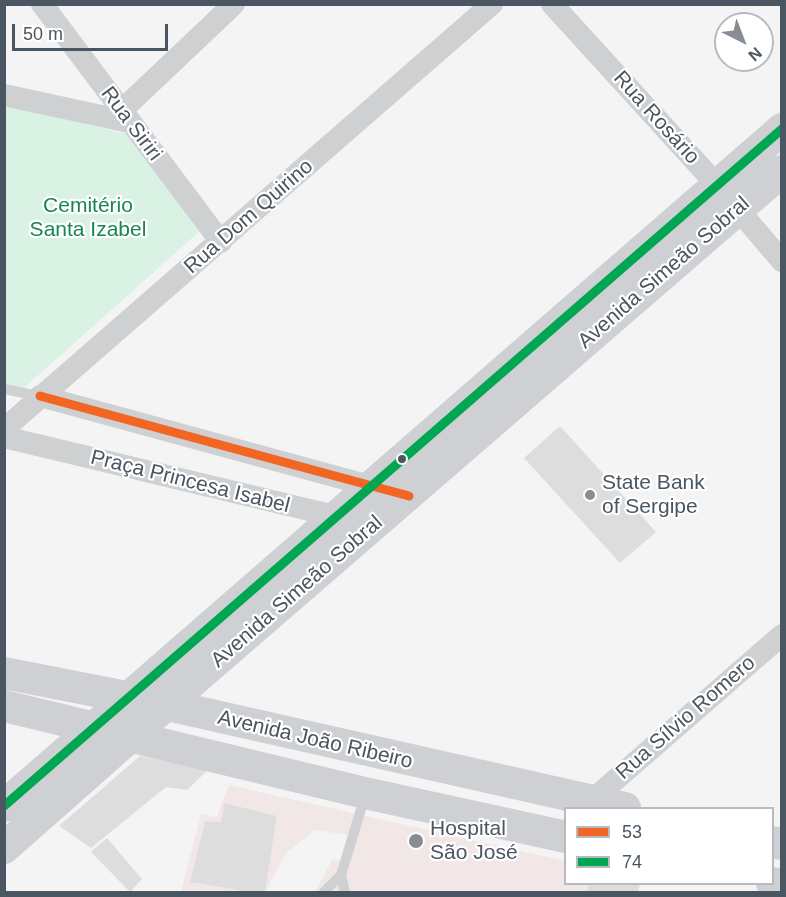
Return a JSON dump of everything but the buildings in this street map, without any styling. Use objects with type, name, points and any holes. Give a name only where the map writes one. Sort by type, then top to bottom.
[{"type":"main road","name":"Avenida Simeão Sobral","points":[[4,806],[98,727],[782,129]]},
{"type":"main road","name":"Avenida Simeão Sobral","points":[[4,848],[782,171]]},
{"type":"main road","name":"Avenida João Ribeiro","points":[[4,673],[167,705],[589,805],[613,807]]},
{"type":"main road","name":"Avenida João Ribeiro","points":[[4,706],[365,793],[564,837]]},
{"type":"street","name":"Rua Siriri","points":[[42,4],[221,242]]},
{"type":"street","points":[[4,95],[125,116],[234,4]]},
{"type":"street","name":"Rua Dom Quirino","points":[[4,429],[492,4]]},
{"type":"street","name":"Rua Rosário","points":[[552,4],[717,185],[782,261]]},
{"type":"street","points":[[40,396],[409,496]]},
{"type":"street","name":"Praça Princesa Isabel","points":[[4,437],[376,525]]},
{"type":"street","name":"Rua Sílvio Romero","points":[[589,805],[782,635]]},
{"type":"lane","points":[[4,389],[40,396]]},
{"type":"lane","points":[[324,892],[341,874],[360,818],[365,793]]},
{"type":"lane","points":[[341,874],[345,892]]},
{"type":"shaded area","name":"Hospital São José","points":[[229,785],[564,861],[564,885],[589,885],[587,892],[315,892],[332,860],[349,860],[355,836],[315,830],[286,853],[265,892],[277,816],[226,803],[221,822],[205,821],[190,882],[250,892],[181,892],[201,814],[217,817]]},
{"type":"green space","name":"Cemitério Santa Izabel","points":[[5,105],[127,134],[202,229],[24,388],[5,384]]},
{"type":"transit line","name":"74","points":[[4,806],[782,129]]},
{"type":"transit line","name":"53","points":[[40,396],[409,496]]},
{"type":"place","name":"State Bank of Sergipe","points":[[590,495]]},
{"type":"place","name":"Hospital São José","points":[[416,841]]}]
